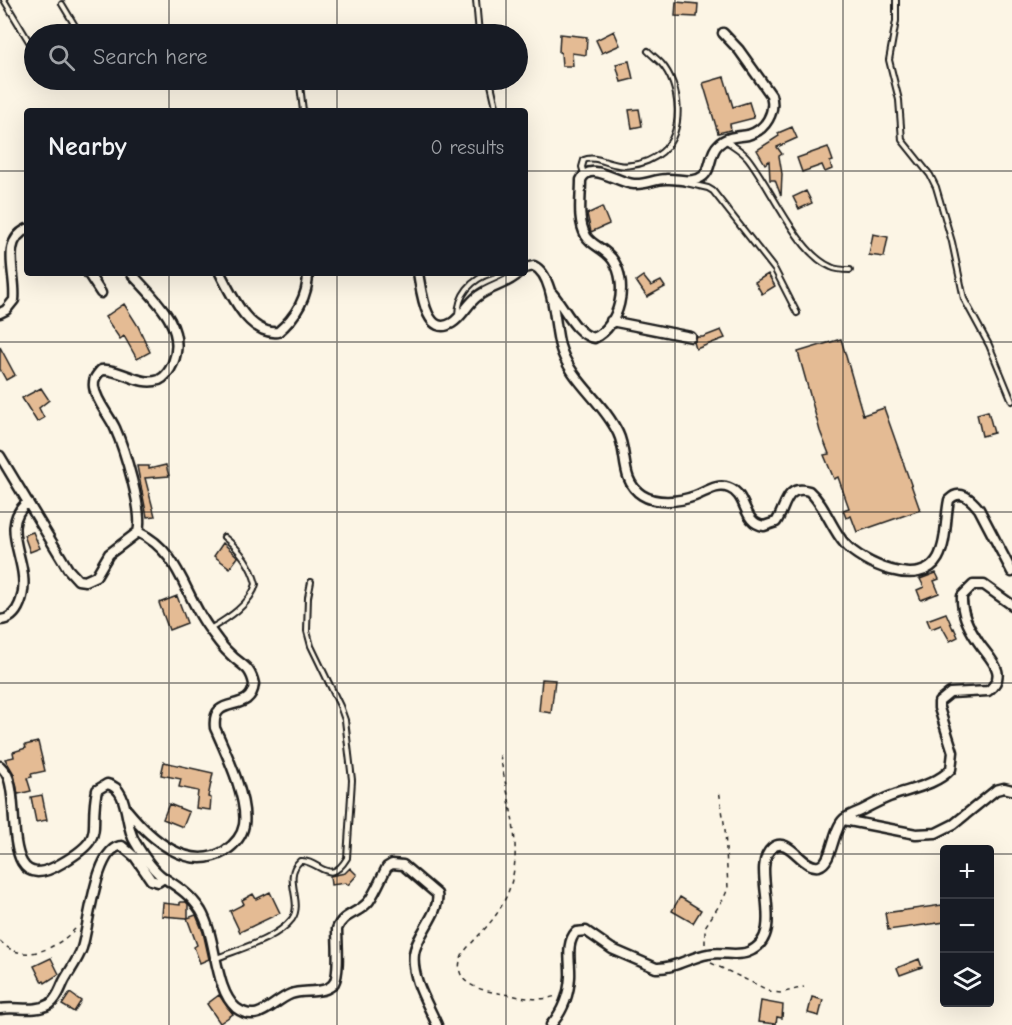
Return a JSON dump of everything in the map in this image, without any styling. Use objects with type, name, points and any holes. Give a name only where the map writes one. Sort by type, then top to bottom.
[{"type":"street","points":[[549,291],[559,300],[580,332],[587,337],[594,338],[601,334],[620,301],[619,271],[605,249],[587,238],[583,229],[581,180],[589,171],[634,184],[669,178],[698,180],[705,175],[716,146],[724,140],[758,131],[768,119],[773,104],[771,95],[740,50],[723,33]]},
{"type":"street","points":[[0,313],[6,310],[14,300],[9,247],[14,237],[24,231]]},
{"type":"street","points":[[528,266],[538,267],[542,272],[549,291],[559,345],[563,354],[578,380],[615,426],[621,440],[630,482],[642,495],[656,500],[674,501],[718,487],[728,487],[736,492],[752,521],[764,526],[776,522],[791,492],[799,489],[809,490],[838,536],[862,559],[883,568],[911,572],[932,565],[937,559],[943,544],[949,500],[959,494],[972,500],[979,508],[1012,572]]},
{"type":"street","points":[[90,276],[100,293]]},
{"type":"street","points":[[0,456],[68,569],[78,580],[85,581],[96,576],[110,554],[138,532],[140,521],[126,458],[115,428],[97,396],[94,377],[101,370],[110,369],[142,380],[159,380],[167,374],[171,366],[176,353],[177,340],[171,320],[134,276]]},
{"type":"street","points":[[222,276],[236,302],[250,320],[259,329],[269,333],[278,332],[295,313],[305,296],[308,276]]},
{"type":"street","points":[[418,276],[423,303],[430,318],[436,323],[448,325],[482,293],[506,283],[515,276]]},
{"type":"street","points":[[610,321],[692,337]]},
{"type":"street","points":[[0,620],[5,620],[16,611],[22,593],[23,576],[14,531],[18,513],[28,502]]},
{"type":"street","points":[[126,809],[151,837],[193,858],[215,857],[233,845],[243,829],[244,813],[237,783],[215,728],[214,720],[215,715],[223,707],[228,704],[240,704],[249,698],[254,684],[247,667],[230,655],[209,629],[168,555],[154,540],[138,532]]},
{"type":"street","points":[[550,1025],[559,1015],[568,991],[570,942],[576,932],[586,931],[612,949],[656,968],[670,967],[702,955],[746,953],[760,945],[765,938],[767,924],[765,862],[767,855],[776,846],[788,847],[813,866],[819,866],[828,858],[833,839],[843,820],[885,798],[936,781],[951,770],[953,752],[939,702],[950,693],[988,691],[996,682],[998,675],[996,666],[968,626],[962,608],[962,596],[973,585],[984,585],[1012,605]]},
{"type":"street","points":[[0,765],[8,776],[11,788],[17,860],[26,868],[37,871],[48,870],[87,846],[93,837],[98,790],[103,785],[111,784],[120,792],[126,809],[127,824],[134,842],[164,878],[184,891],[202,912],[227,999],[242,1013],[249,1016],[258,1016],[267,1012],[281,998],[292,993],[329,988],[334,983],[336,975],[339,922],[369,901],[387,867],[392,864],[402,865],[437,894],[437,903],[416,945],[413,963],[437,1025]]},
{"type":"street","points":[[843,820],[916,834],[936,833],[954,824],[996,790],[1004,788],[1012,790]]},
{"type":"street","points":[[0,1009],[35,1009],[52,1003],[79,957],[98,874],[110,850],[122,846],[129,851],[151,880],[158,882],[164,878]]},
{"type":"lane","points":[[4,0],[24,33]]},
{"type":"lane","points":[[476,0],[478,24]]},
{"type":"lane","points":[[896,0],[896,21],[889,60],[899,100],[902,140],[930,175],[936,187],[952,242],[964,300],[989,345],[1012,401]]},
{"type":"lane","points":[[62,4],[74,24]]},
{"type":"lane","points":[[584,175],[582,167],[584,160],[588,158],[596,158],[624,167],[649,160],[661,153],[674,133],[678,108],[673,87],[662,64],[648,51]]},
{"type":"lane","points":[[301,90],[303,108]]},
{"type":"lane","points":[[492,90],[496,108]]},
{"type":"lane","points":[[724,140],[741,151],[748,159],[782,213],[815,256],[835,269],[850,270]]},
{"type":"lane","points":[[680,180],[713,191],[775,270],[797,313]]},
{"type":"lane","points":[[458,317],[461,298],[467,288],[485,276]]},
{"type":"lane","points":[[209,629],[240,607],[255,588],[255,580],[245,558],[224,537]]},
{"type":"lane","points":[[997,546],[1012,560]]},
{"type":"lane","points":[[217,958],[264,939],[291,920],[295,904],[292,875],[300,861],[305,861],[328,872],[343,866],[347,858],[352,780],[345,720],[311,646],[307,631],[311,582]]},
{"type":"path","points":[[500,755],[516,850],[514,879],[496,915],[463,953],[459,961],[459,968],[464,978],[478,990],[534,999],[546,999],[568,991]]},
{"type":"path","points":[[719,790],[725,829],[728,888],[704,930],[702,955],[772,992],[782,993],[804,987]]},
{"type":"path","points":[[0,941],[18,953],[39,952],[62,942],[90,913]]},
{"type":"building","points":[[676,2],[698,4],[697,17],[675,16]]},
{"type":"building","points":[[614,31],[620,45],[602,53],[596,40]]},
{"type":"building","points":[[560,34],[587,37],[586,55],[572,53],[573,66],[562,66],[559,52]]},
{"type":"building","points":[[629,61],[633,79],[621,82],[616,64]]},
{"type":"building","points":[[724,77],[733,107],[749,102],[754,118],[730,124],[731,130],[718,133],[703,83]]},
{"type":"building","points":[[639,109],[642,126],[632,128],[629,110]]},
{"type":"building","points":[[792,127],[797,138],[777,147],[782,154],[779,156],[782,174],[781,196],[775,180],[770,180],[769,161],[765,164],[757,150],[779,136],[778,133]]},
{"type":"building","points":[[828,147],[833,161],[830,162],[832,169],[825,172],[822,165],[802,172],[797,158]]},
{"type":"building","points":[[806,191],[812,203],[799,209],[793,197]]},
{"type":"building","points":[[602,207],[609,224],[591,232],[587,214]]},
{"type":"building","points":[[873,234],[888,237],[884,257],[869,255]]},
{"type":"building","points":[[768,274],[775,286],[762,294],[755,282]]},
{"type":"building","points":[[643,276],[651,286],[661,281],[665,287],[647,297],[636,281]]},
{"type":"building","points":[[124,304],[138,326],[150,352],[137,359],[124,336],[120,339],[105,317]]},
{"type":"building","points":[[721,330],[725,338],[696,349],[694,342],[697,337]]},
{"type":"building","points":[[841,339],[863,415],[884,408],[920,510],[857,532],[851,516],[846,518],[843,510],[849,508],[838,477],[834,479],[824,455],[829,454],[820,431],[798,352]]},
{"type":"building","points":[[0,347],[15,375],[6,380],[0,369]]},
{"type":"building","points":[[41,388],[49,400],[39,408],[44,418],[37,422],[22,398]]},
{"type":"building","points":[[988,411],[994,433],[982,436],[977,414]]},
{"type":"building","points":[[166,465],[169,476],[145,478],[155,516],[147,517],[137,466],[149,466],[149,469]]},
{"type":"building","points":[[33,532],[40,548],[30,552],[24,535]]},
{"type":"building","points":[[223,543],[238,557],[230,568],[214,556]]},
{"type":"building","points":[[936,573],[939,579],[934,581],[939,593],[921,600],[917,590],[924,587],[920,579]]},
{"type":"building","points":[[177,596],[187,623],[169,630],[159,603]]},
{"type":"building","points":[[946,613],[958,637],[950,641],[941,625],[931,629],[927,620]]},
{"type":"building","points":[[542,679],[555,680],[551,713],[539,711]]},
{"type":"building","points":[[38,742],[45,771],[31,774],[32,777],[27,778],[31,791],[18,794],[14,774],[5,759],[14,757],[13,752],[26,748],[25,745]]},
{"type":"building","points":[[164,762],[213,773],[208,797],[211,798],[210,810],[196,808],[198,791],[179,787],[181,779],[161,775]]},
{"type":"building","points":[[42,795],[47,820],[36,822],[31,797]]},
{"type":"building","points":[[169,804],[189,812],[183,827],[163,819]]},
{"type":"building","points":[[350,868],[357,875],[348,885],[346,883],[331,885],[330,876],[345,873]]},
{"type":"building","points":[[270,892],[280,913],[240,932],[230,911],[244,904],[242,900],[253,894],[256,899]]},
{"type":"building","points":[[680,897],[701,910],[693,923],[672,911]]},
{"type":"building","points":[[180,902],[188,904],[188,918],[196,915],[203,932],[209,959],[200,963],[194,947],[197,945],[187,918],[162,916],[163,903],[180,905]]},
{"type":"building","points":[[940,905],[940,923],[888,930],[885,913]]},
{"type":"building","points":[[51,958],[59,974],[45,983],[42,982],[34,966]]},
{"type":"building","points":[[919,959],[922,967],[900,975],[897,968]]},
{"type":"building","points":[[70,993],[81,1001],[74,1012],[62,1005]]},
{"type":"building","points":[[219,995],[233,1014],[220,1023],[207,1004]]},
{"type":"building","points":[[812,997],[823,1000],[819,1016],[808,1013]]},
{"type":"building","points":[[761,1001],[783,1005],[782,1018],[777,1017],[776,1024],[758,1022]]}]
